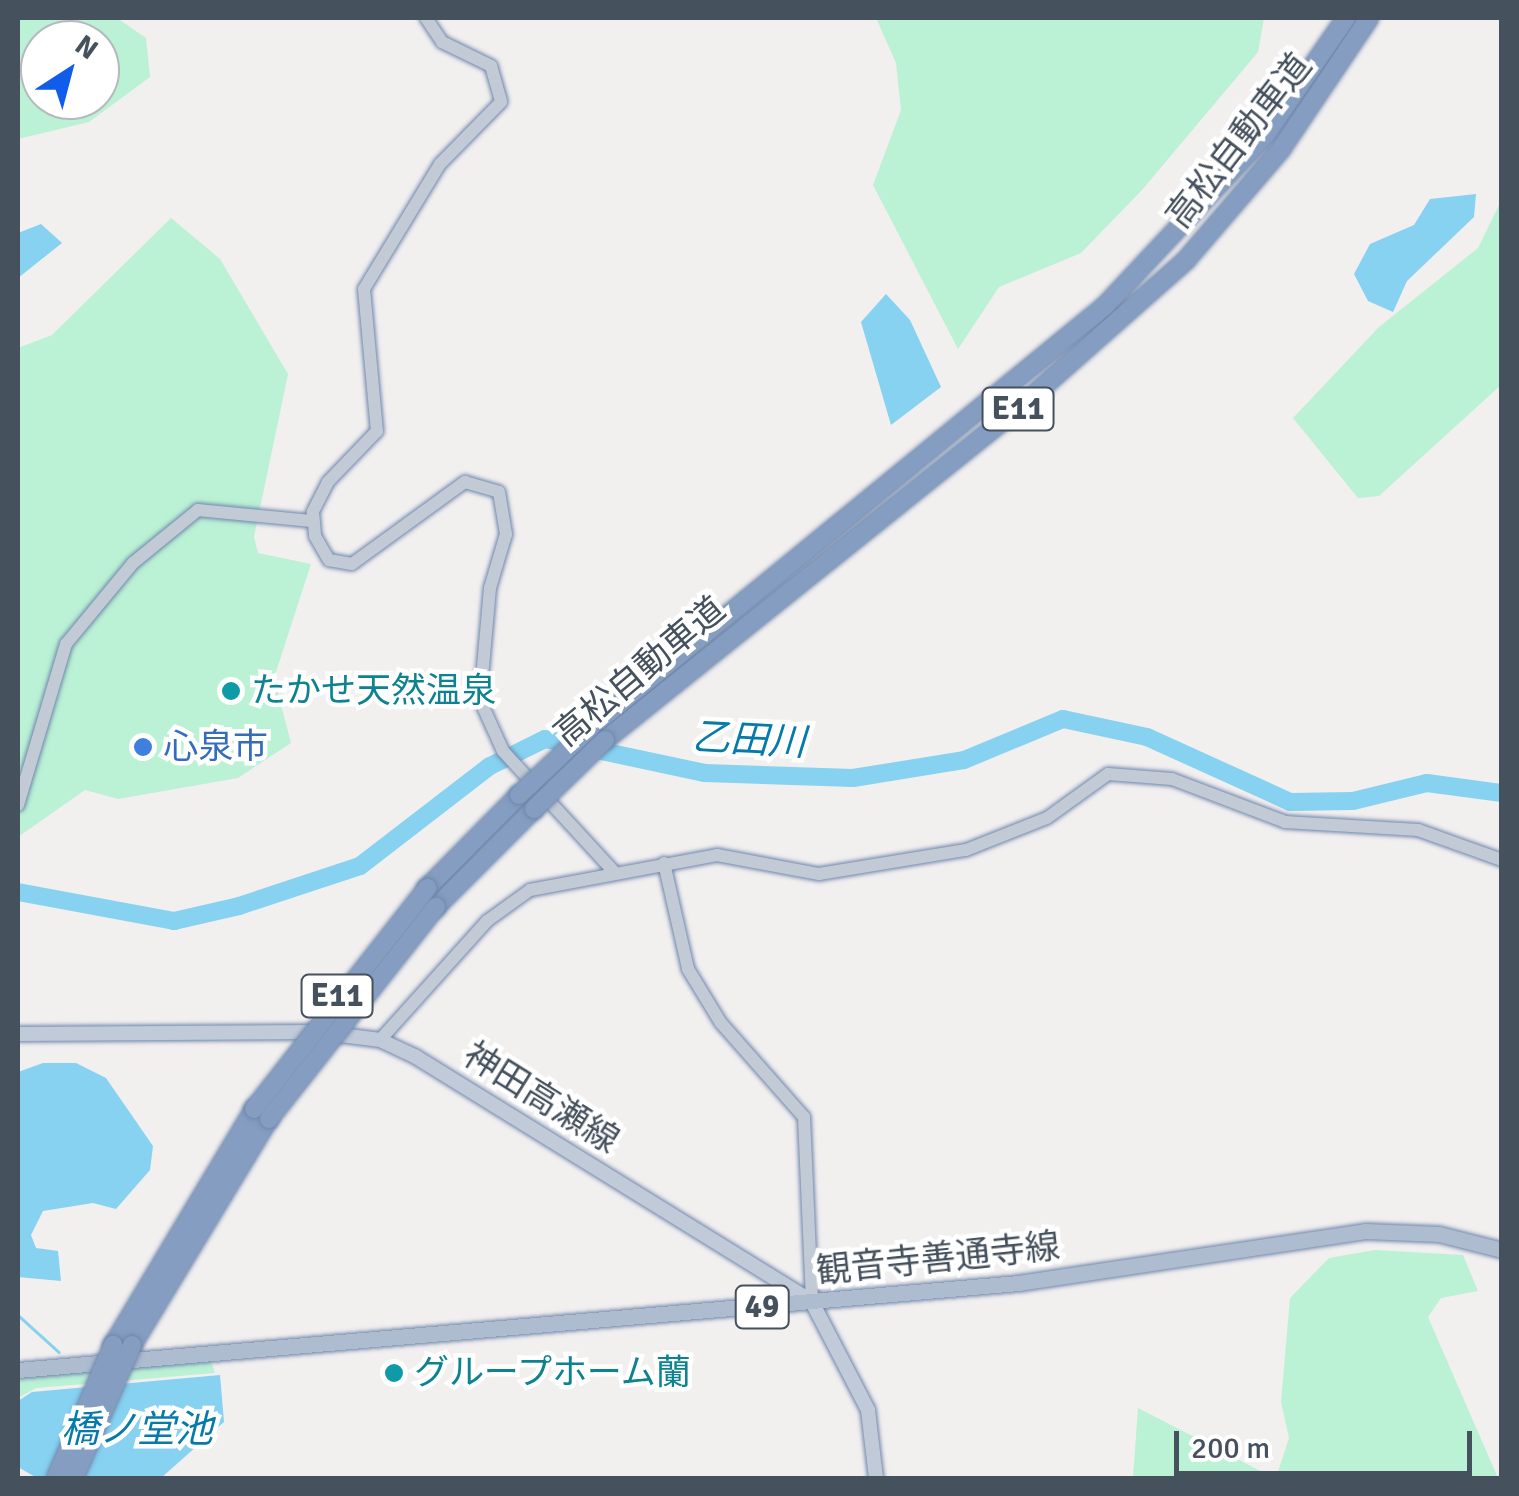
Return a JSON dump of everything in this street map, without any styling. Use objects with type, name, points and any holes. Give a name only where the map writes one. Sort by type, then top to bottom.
[{"type":"highway","name":"高松自動車道","points":[[261,1114],[436,907],[534,808],[598,734],[1105,306],[1266,134],[1346,18]]},
{"type":"highway","name":"高松自動車道","points":[[56,1478],[123,1345],[261,1114],[428,888],[519,795],[1020,407],[1186,260],[1281,149],[1369,18]]},
{"type":"highway","name":"高松自動車道","points":[[74,1478],[123,1345]]},
{"type":"main road","name":"神田高瀬線","points":[[18,1034],[318,1032],[380,1040],[812,1302]]},
{"type":"main road","name":"観音寺善通寺線","points":[[18,1370],[812,1302],[1138,1268],[1365,1231],[1438,1234],[1502,1250]]},
{"type":"main road","points":[[812,1302],[868,1410],[876,1478]]},
{"type":"street","points":[[426,18],[442,42],[490,66],[502,102],[428,179],[364,289],[377,431],[328,482],[313,520],[329,560],[352,564],[464,482],[500,492],[508,516],[490,588],[480,700],[503,750],[615,874]]},
{"type":"street","points":[[18,805],[66,644],[133,563],[198,510],[313,520]]},
{"type":"street","points":[[380,1040],[518,894],[664,862],[734,855],[819,874],[966,850],[1047,818],[1095,780],[1133,773],[1285,822],[1418,830],[1502,860]]},
{"type":"street","points":[[664,862],[688,970],[721,1023],[804,1117],[812,1302]]},
{"type":"green space","points":[[18,18],[120,20],[20,20],[20,120],[92,120],[18,139]]},
{"type":"green space","points":[[876,18],[1264,18],[1258,52],[1142,190],[1081,253],[999,287],[958,349],[873,185],[901,110],[896,63]]},
{"type":"green space","points":[[120,20],[146,38],[150,77],[120,99]]},
{"type":"green space","points":[[1501,201],[1501,385],[1379,496],[1358,498],[1293,418],[1379,327],[1478,248]]},
{"type":"green space","points":[[171,218],[220,259],[288,374],[254,537],[258,553],[311,564],[274,678],[291,743],[238,778],[118,799],[85,790],[18,837],[18,348],[52,335]]},
{"type":"green space","points":[[1375,1250],[1463,1255],[1478,1291],[1441,1298],[1428,1317],[1498,1478],[1276,1478],[1289,1438],[1281,1402],[1290,1298],[1329,1258]]},
{"type":"green space","points":[[209,1355],[215,1373],[36,1388],[18,1398],[18,1381],[35,1372]]},
{"type":"green space","points":[[1138,1408],[1274,1478],[1133,1478]]},
{"type":"water","points":[[1476,194],[1474,217],[1407,281],[1393,312],[1368,301],[1354,274],[1370,244],[1414,225],[1430,199]]},
{"type":"water","points":[[41,224],[62,243],[18,278],[18,233]]},
{"type":"water","points":[[886,294],[910,320],[941,387],[891,425],[861,322]]},
{"type":"water","points":[[43,1063],[76,1063],[106,1078],[153,1146],[150,1170],[116,1209],[93,1203],[43,1211],[31,1235],[36,1248],[58,1251],[61,1281],[18,1277],[18,1072]]},
{"type":"water","name":"橋ノ堂池","points":[[220,1375],[224,1422],[161,1478],[37,1478],[18,1467],[18,1401],[32,1392]]},
{"type":"waterway","name":"乙田川","points":[[18,892],[174,921],[239,906],[360,866],[490,766],[545,739],[705,773],[853,778],[964,760],[1063,719],[1147,737],[1290,802],[1353,801],[1427,783],[1502,793]]},
{"type":"waterway","points":[[18,1315],[59,1352]]},
{"type":"place","name":"たかせ天然温泉","points":[[231,691]]},
{"type":"place","name":"心泉市","points":[[143,747]]},
{"type":"place","name":"グループホーム蘭","points":[[394,1373]]}]
